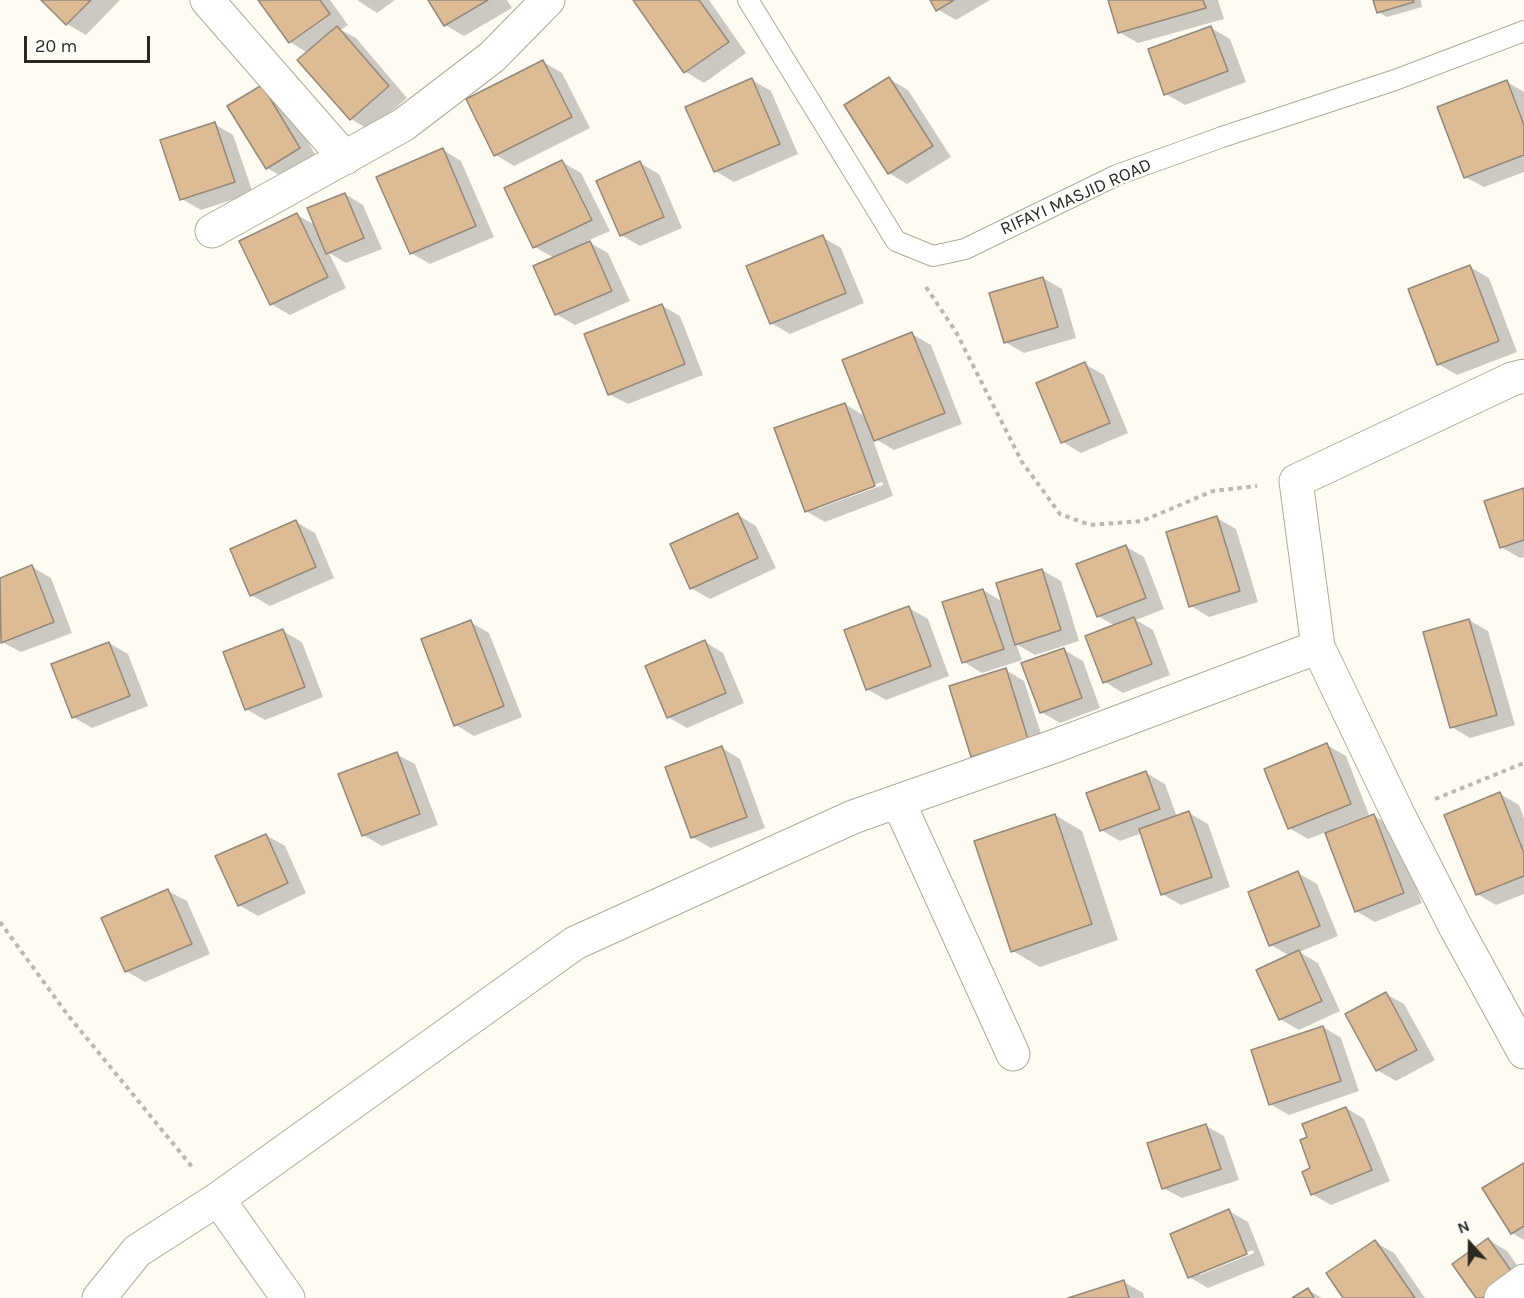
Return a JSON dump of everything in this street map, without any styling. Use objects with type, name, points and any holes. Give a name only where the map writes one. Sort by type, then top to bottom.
[{"type":"street","points":[[207,0],[345,158]]},
{"type":"street","points":[[212,231],[403,125],[483,64],[548,0]]},
{"type":"street","points":[[1524,376],[1512,379],[1296,481],[1318,647],[1398,814],[1455,926],[1524,1052]]},
{"type":"street","points":[[99,1298],[136,1251],[218,1199],[575,943],[853,817],[1054,746],[1318,647]]},
{"type":"street","points":[[898,801],[1013,1054]]},
{"type":"street","points":[[218,1199],[288,1298]]},
{"type":"street","points":[[1501,1298],[1524,1281]]},
{"type":"lane","points":[[748,0],[896,241]]},
{"type":"lane","name":"RIFAYI MASJID ROAD","points":[[896,241],[933,256],[965,249],[1116,176],[1222,137],[1395,80],[1524,31]]},
{"type":"path","points":[[896,241],[956,332],[1022,462],[1060,514],[1090,525],[1142,521],[1213,491],[1296,481]]},
{"type":"path","points":[[1398,814],[1524,764]]},
{"type":"path","points":[[0,922],[68,1014],[218,1199]]},
{"type":"building","points":[[41,0],[91,0],[66,25]]},
{"type":"building","points":[[258,0],[320,0],[330,14],[289,43]]},
{"type":"building","points":[[428,0],[488,0],[444,26]]},
{"type":"building","points":[[633,0],[699,0],[729,42],[684,73]]},
{"type":"building","points":[[930,0],[954,0],[936,11]]},
{"type":"building","points":[[1108,0],[1203,0],[1206,8],[1118,33]]},
{"type":"building","points":[[1373,0],[1413,0],[1414,2],[1377,13]]},
{"type":"building","points":[[337,26],[389,86],[350,120],[297,60]]},
{"type":"building","points":[[1211,26],[1228,71],[1164,95],[1148,49]]},
{"type":"building","points":[[543,60],[572,117],[494,156],[466,99]]},
{"type":"building","points":[[889,77],[933,146],[888,174],[844,105]]},
{"type":"building","points":[[752,78],[780,144],[714,172],[685,107]]},
{"type":"building","points":[[1507,80],[1524,125],[1524,155],[1464,178],[1437,107]]},
{"type":"building","points":[[262,85],[300,148],[266,169],[227,106]]},
{"type":"building","points":[[215,122],[235,182],[180,200],[160,140]]},
{"type":"building","points":[[443,148],[476,226],[410,254],[376,177]]},
{"type":"building","points":[[562,160],[592,220],[533,248],[504,188]]},
{"type":"building","points":[[640,161],[664,217],[620,236],[596,181]]},
{"type":"building","points":[[345,193],[364,238],[326,254],[307,208]]},
{"type":"building","points":[[297,213],[328,277],[270,305],[239,241]]},
{"type":"building","points":[[823,235],[846,293],[770,324],[746,266]]},
{"type":"building","points":[[590,241],[612,291],[555,315],[533,266]]},
{"type":"building","points":[[1470,265],[1499,341],[1437,365],[1408,289]]},
{"type":"building","points":[[1043,277],[1058,327],[1004,343],[989,293]]},
{"type":"building","points":[[662,304],[685,364],[608,395],[584,334]]},
{"type":"building","points":[[912,332],[945,413],[874,441],[842,360]]},
{"type":"building","points":[[1085,362],[1110,423],[1061,443],[1036,383]]},
{"type":"building","points":[[845,403],[875,486],[805,512],[774,428]]},
{"type":"building","points":[[1524,488],[1524,540],[1500,548],[1484,501]]},
{"type":"building","points":[[738,513],[758,558],[690,589],[670,544]]},
{"type":"building","points":[[1217,516],[1240,591],[1189,607],[1166,532]]},
{"type":"building","points":[[296,520],[316,567],[250,596],[230,549]]},
{"type":"building","points":[[1126,545],[1146,598],[1097,617],[1076,564]]},
{"type":"building","points":[[32,565],[54,622],[1,643],[0,578]]},
{"type":"building","points":[[1042,569],[1061,630],[1015,645],[996,583]]},
{"type":"building","points":[[983,589],[1004,649],[962,663],[942,602]]},
{"type":"building","points":[[909,606],[931,666],[866,690],[844,630]]},
{"type":"building","points":[[1134,617],[1152,664],[1103,683],[1085,636]]},
{"type":"building","points":[[1469,619],[1497,715],[1450,728],[1423,632]]},
{"type":"building","points":[[471,620],[504,706],[454,726],[421,639]]},
{"type":"building","points":[[283,629],[305,687],[245,710],[223,652]]},
{"type":"building","points":[[705,640],[726,693],[667,718],[645,666]]},
{"type":"building","points":[[109,642],[130,696],[72,718],[51,664]]},
{"type":"building","points":[[1064,648],[1082,698],[1040,713],[1021,663]]},
{"type":"building","points":[[1006,668],[1028,739],[971,757],[949,686]]},
{"type":"building","points":[[1327,743],[1351,804],[1288,829],[1264,769]]},
{"type":"building","points":[[722,746],[747,817],[691,838],[665,767]]},
{"type":"building","points":[[397,752],[420,814],[362,836],[338,774]]},
{"type":"building","points":[[1146,771],[1160,809],[1100,831],[1086,793]]},
{"type":"building","points":[[1500,792],[1524,853],[1524,876],[1476,895],[1444,815]]},
{"type":"building","points":[[1189,811],[1212,877],[1161,895],[1139,829]]},
{"type":"building","points":[[1055,814],[1092,924],[1011,952],[974,841]]},
{"type":"building","points":[[1374,814],[1404,893],[1355,912],[1325,833]]},
{"type":"building","points":[[266,834],[288,883],[238,906],[215,856]]},
{"type":"building","points":[[1298,871],[1320,926],[1269,946],[1248,892]]},
{"type":"building","points":[[168,889],[192,944],[125,972],[101,918]]},
{"type":"building","points":[[1299,950],[1322,1001],[1279,1020],[1256,970]]},
{"type":"building","points":[[1386,992],[1417,1050],[1376,1071],[1345,1014]]},
{"type":"building","points":[[1323,1026],[1341,1081],[1269,1105],[1251,1050]]},
{"type":"building","points":[[1346,1107],[1372,1170],[1311,1195],[1302,1172],[1310,1168],[1300,1140],[1307,1137],[1302,1124]]},
{"type":"building","points":[[1206,1124],[1221,1169],[1162,1189],[1147,1143]]},
{"type":"building","points":[[1524,1163],[1524,1226],[1511,1234],[1482,1188]]},
{"type":"building","points":[[1229,1209],[1247,1254],[1188,1278],[1170,1234]]},
{"type":"building","points":[[1488,1238],[1514,1275],[1482,1298],[1476,1298],[1452,1264]]},
{"type":"building","points":[[1375,1240],[1415,1298],[1343,1298],[1326,1273]]},
{"type":"building","points":[[1124,1280],[1129,1298],[1068,1298]]},
{"type":"building","points":[[1308,1288],[1314,1298],[1292,1298]]}]
